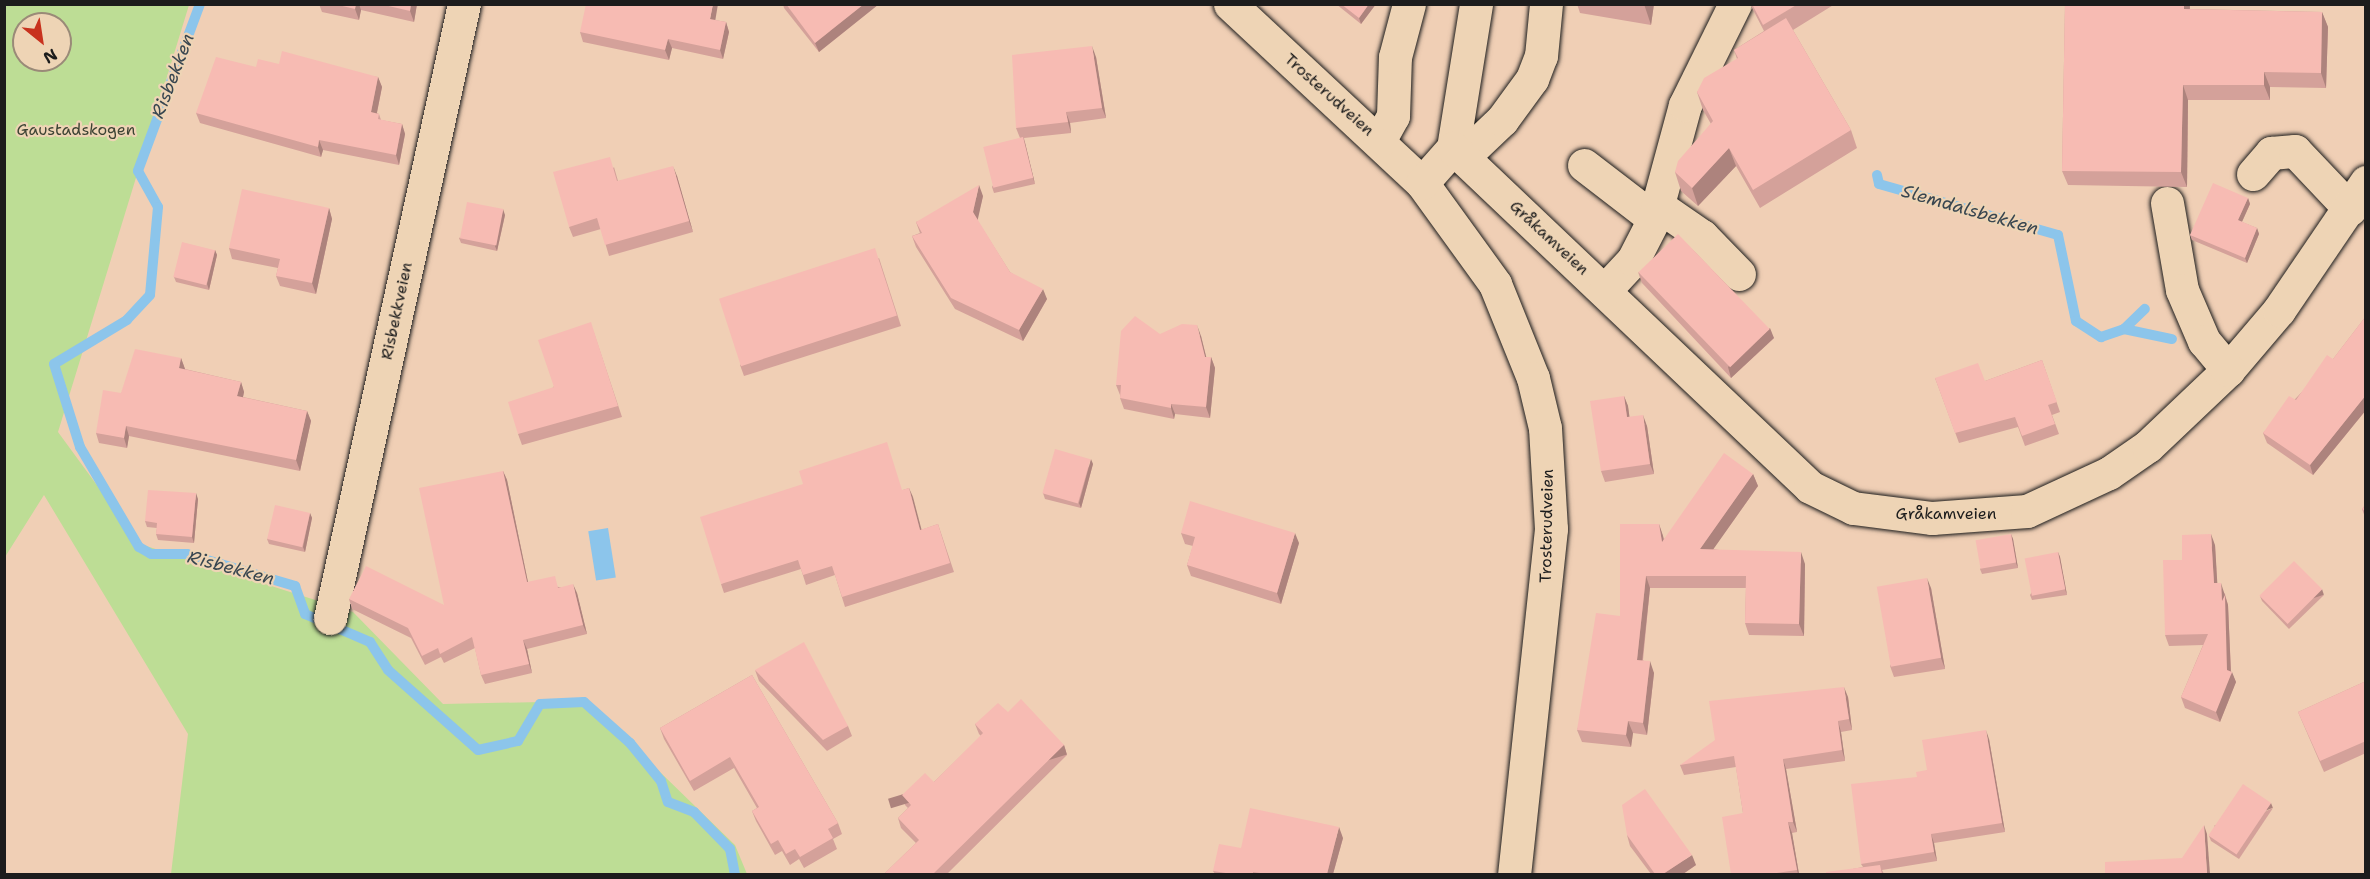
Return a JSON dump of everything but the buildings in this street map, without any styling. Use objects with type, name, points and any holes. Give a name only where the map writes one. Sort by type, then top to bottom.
[{"type":"street","name":"Risbekkveien","points":[[330,618],[464,4]]},
{"type":"street","name":"Trosterudveien","points":[[1230,4],[1422,183],[1494,284],[1518,337],[1545,428],[1551,529],[1514,874]]},
{"type":"street","points":[[1379,141],[1393,116],[1395,57],[1409,4]]},
{"type":"street","points":[[1458,153],[1476,4]]},
{"type":"street","points":[[1422,183],[1502,120],[1532,78],[1541,56],[1546,4]]},
{"type":"street","points":[[1605,290],[1633,260],[1656,212],[1685,105],[1735,4]]},
{"type":"street","points":[[2253,174],[2271,153],[2295,151],[2358,196]]},
{"type":"street","name":"Gråkamveien","points":[[1458,153],[1605,290],[1722,409],[1810,488],[1832,501],[1886,514],[1983,518],[2027,511],[2068,495],[2148,446],[2228,370],[2279,310],[2358,196]]},
{"type":"street","points":[[1584,165],[1656,212],[1702,236],[1739,274]]},
{"type":"street","points":[[2167,203],[2182,290],[2204,341],[2228,370]]},
{"type":"green space","name":"Gaustadskogen","points":[[5,5],[189,5],[58,432],[140,544],[353,612],[443,704],[587,701],[735,845],[747,874],[171,874],[188,734],[44,495],[5,557]]},
{"type":"water","points":[[608,528],[616,577],[596,581],[588,531]]},
{"type":"waterway","name":"Risbekken","points":[[200,4],[138,171],[158,207],[150,295],[127,320],[54,364],[80,447],[139,547],[151,554],[187,554],[295,586],[305,614],[370,642],[388,670],[478,750],[518,741],[540,704],[584,702],[630,743],[661,781],[668,802],[694,812],[730,849],[735,874]]},
{"type":"waterway","name":"Slemdalsbekken","points":[[1877,175],[1879,184],[2058,235],[2076,321],[2101,337],[2124,329],[2172,339]]},
{"type":"waterway","points":[[2124,329],[2145,309]]}]
